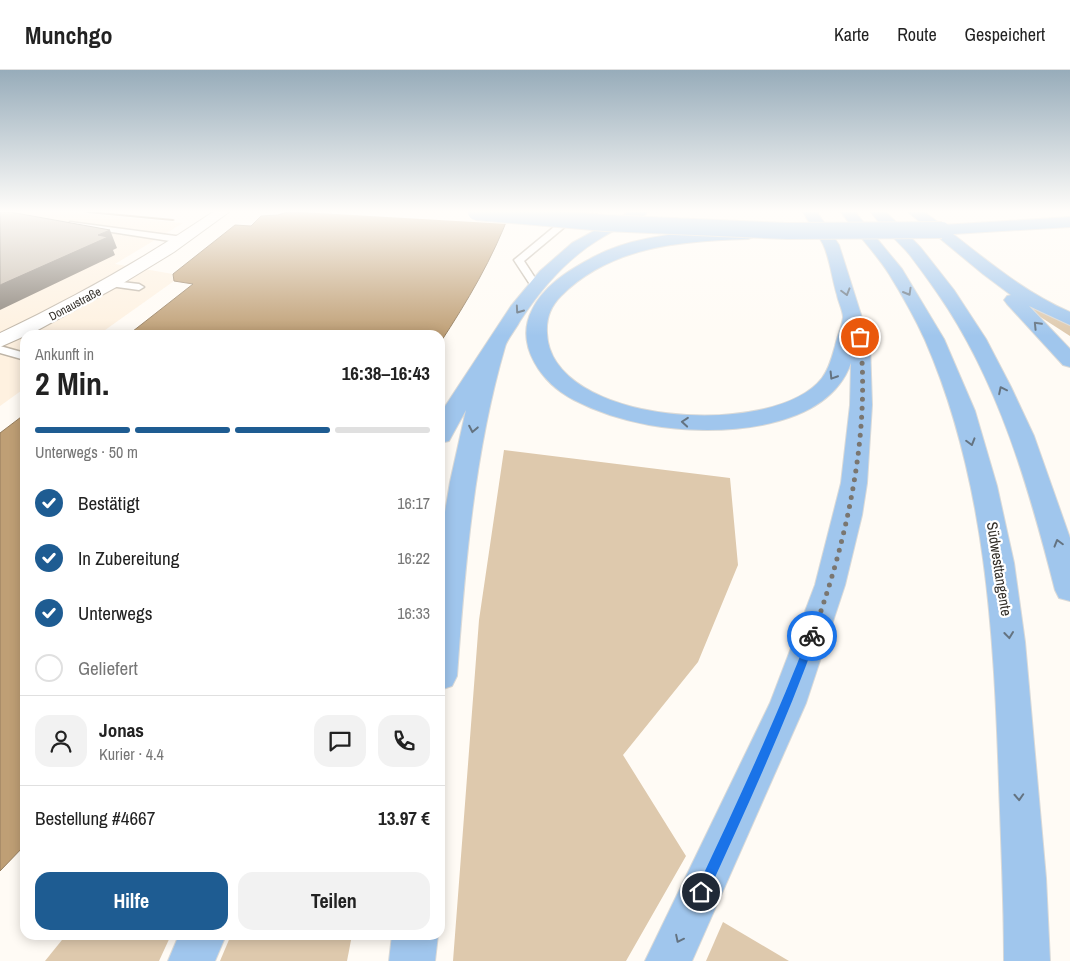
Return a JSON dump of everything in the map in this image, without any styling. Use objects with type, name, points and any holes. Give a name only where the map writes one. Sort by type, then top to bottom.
[{"type":"highway","points":[[445,426],[518,310],[536,287],[569,254]]},
{"type":"highway","points":[[620,254],[583,269],[564,283],[548,299],[538,318],[536,336],[539,352],[546,364],[562,382],[575,391],[608,407],[633,415],[693,423],[723,422],[767,417],[799,405],[826,388],[840,362],[852,313]]},
{"type":"highway","points":[[668,961],[788,703],[832,576],[848,515],[858,448],[862,359],[860,337],[833,254]]},
{"type":"highway","name":"Südwesttangente","points":[[882,254],[908,292],[931,336],[964,415],[988,503],[1013,669],[1027,961]]},
{"type":"highway","points":[[916,254],[938,280],[994,374],[1040,486],[1070,590]]},
{"type":"highway","points":[[967,254],[1030,299],[1070,319]]},
{"type":"highway","points":[[978,262],[991,279],[1070,361]]},
{"type":"highway","points":[[445,631],[457,523],[467,463],[476,417],[495,348]]},
{"type":"highway","points":[[191,961],[201,940]]},
{"type":"highway","points":[[412,961],[414,940]]},
{"type":"street","name":"Donaustraße","points":[[22,330],[114,284],[162,254]]},
{"type":"street","name":"Donaustraße","points":[[0,341],[20,331]]},
{"type":"lane","points":[[527,254],[519,260],[536,287]]},
{"type":"lane","points":[[114,284],[139,287]]},
{"type":"lane","points":[[0,349],[20,355]]},
{"type":"shaded area","points":[[0,254],[132,254],[115,264],[173,274],[174,281],[105,330],[20,330],[20,392],[0,406]]},
{"type":"shaded area","points":[[199,254],[492,254],[445,335],[445,330],[134,330],[193,284],[174,281],[173,274]]},
{"type":"shaded area","points":[[1035,308],[1070,325],[1070,336],[1028,309]]},
{"type":"shaded area","points":[[20,418],[20,850],[0,871],[0,433]]},
{"type":"shaded area","points":[[504,450],[730,478],[738,565],[698,662],[623,755],[686,856],[626,961],[453,961],[479,620]]},
{"type":"shaded area","points":[[723,922],[789,961],[706,961]]},
{"type":"shaded area","points":[[62,940],[169,940],[159,961],[45,961]]},
{"type":"shaded area","points":[[229,940],[351,940],[347,961],[220,961]]},
{"type":"building","points":[[0,254],[71,254],[0,285]]},
{"type":"way so far","points":[[812,636],[840,550],[854,483],[862,376],[860,337]]},
{"type":"route","points":[[701,892],[788,703],[812,636]]}]
